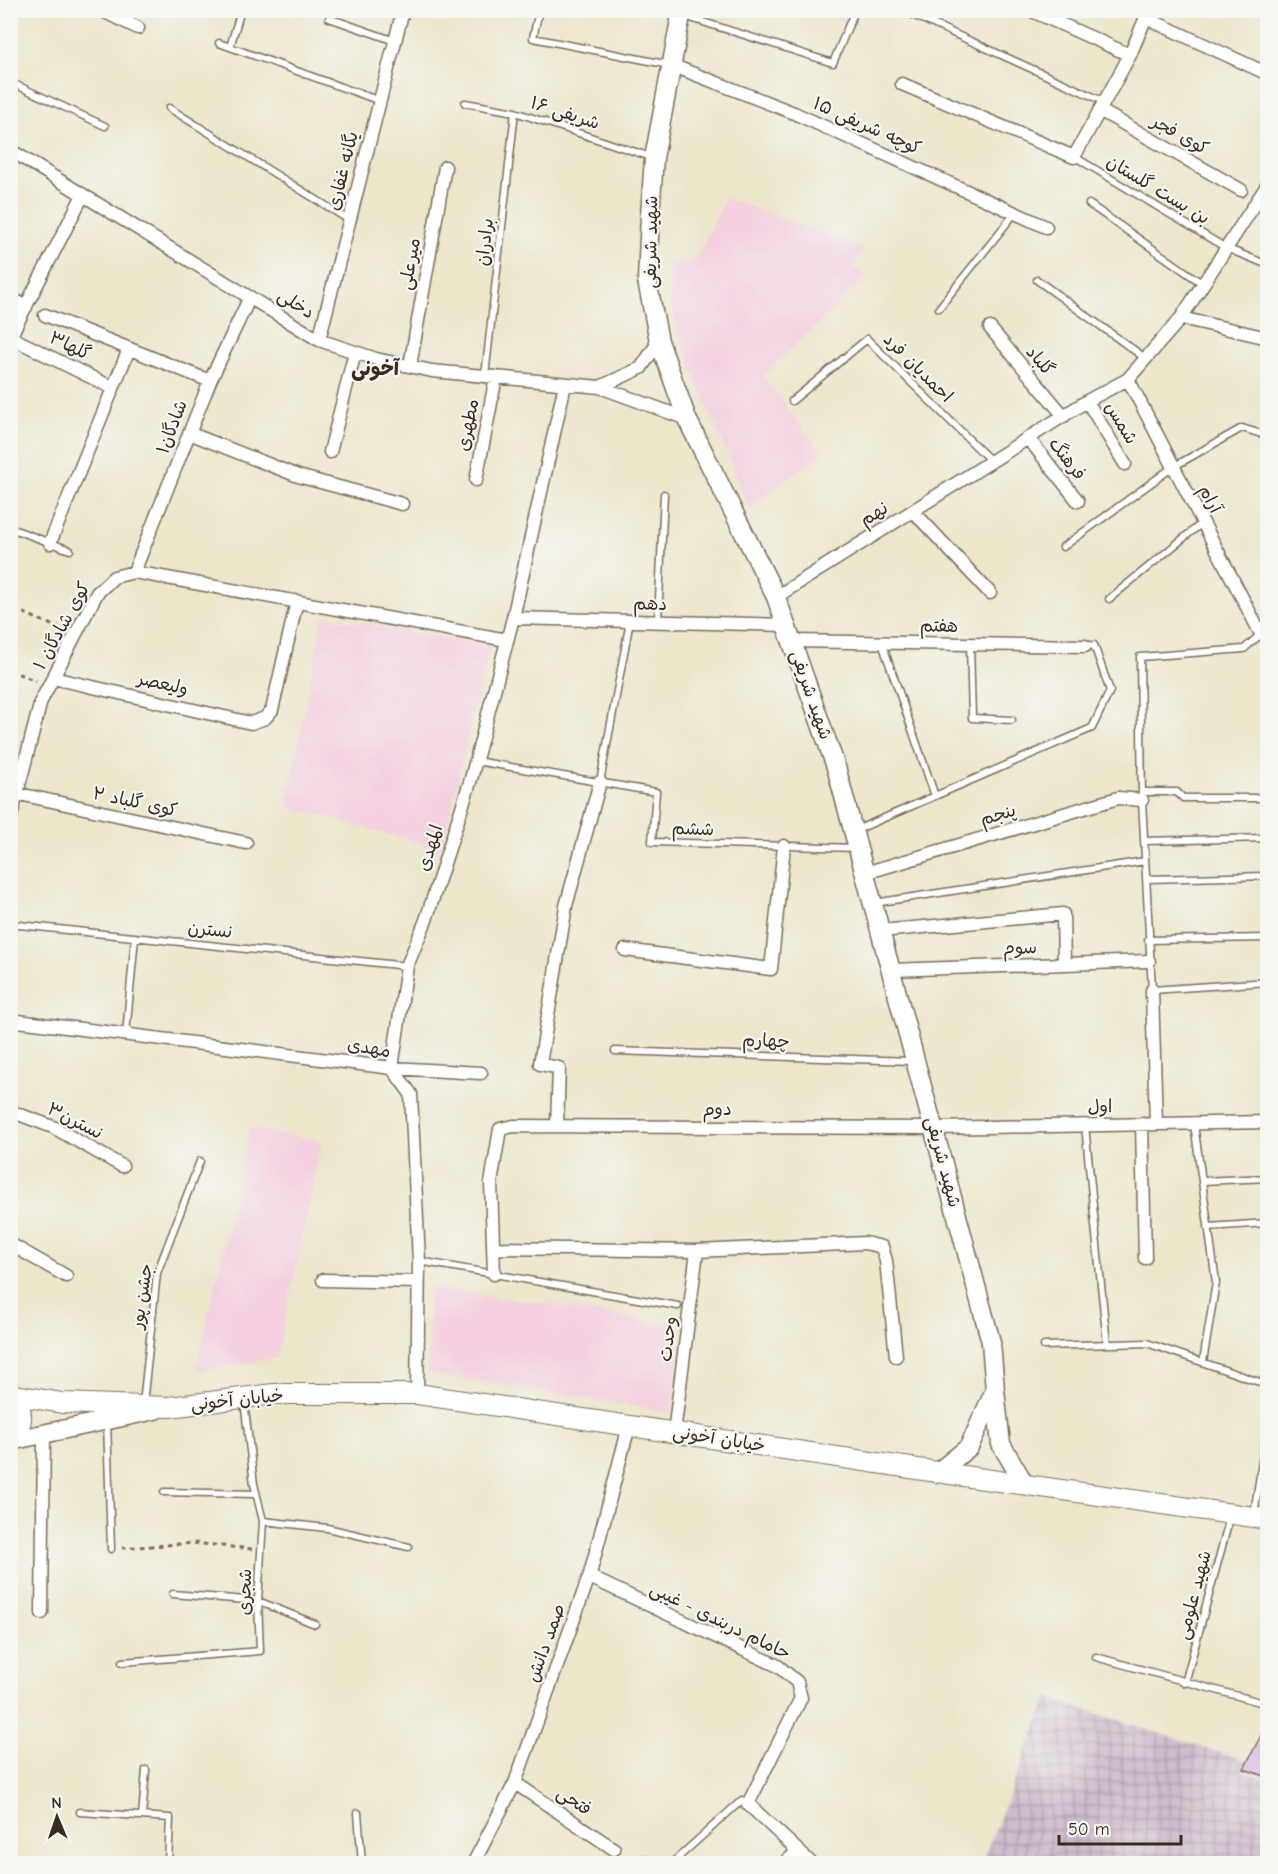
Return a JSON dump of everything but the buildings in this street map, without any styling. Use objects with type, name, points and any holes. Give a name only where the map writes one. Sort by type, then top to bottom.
[{"type":"main road","name":"شهید شریفی","points":[[676,12],[671,65],[654,158],[647,280],[659,341],[687,419],[776,597],[836,767],[991,1342],[1001,1444],[1025,1485]]},
{"type":"main road","points":[[937,1473],[969,1447],[995,1390]]},
{"type":"main road","points":[[10,1394],[20,1404],[23,1416],[20,1429],[11,1441]]},
{"type":"main road","name":"خیابان آخونی","points":[[10,1394],[62,1402],[169,1407],[274,1394],[417,1394],[937,1473],[1261,1518]]},
{"type":"main road","points":[[11,1441],[169,1407]]},
{"type":"street","points":[[101,10],[138,27]]},
{"type":"street","name":"یگانه غفاری","points":[[319,340],[403,10]]},
{"type":"street","points":[[1030,10],[1130,55]]},
{"type":"street","points":[[902,84],[1074,157],[1130,55],[1147,14],[1268,74]]},
{"type":"street","name":"کوچه شریفی ۱۵","points":[[671,65],[794,112],[1046,227]]},
{"type":"street","name":"کوی فجر","points":[[1103,106],[1241,190]]},
{"type":"street","name":"دخلی","points":[[10,150],[319,340],[410,366],[600,387],[687,419]]},
{"type":"street","name":"میرعلی","points":[[410,366],[445,167]]},
{"type":"street","points":[[1128,380],[1181,318],[1226,248],[1263,200],[1268,184]]},
{"type":"street","points":[[10,337],[83,195]]},
{"type":"street","points":[[10,297],[26,307]]},
{"type":"street","name":"شادگان۱","points":[[134,572],[210,381],[250,297]]},
{"type":"street","points":[[45,315],[210,381]]},
{"type":"street","points":[[1181,318],[1268,338]]},
{"type":"street","name":"گلباد","points":[[990,328],[1064,416]]},
{"type":"street","name":"گلها۳","points":[[10,337],[113,388]]},
{"type":"street","points":[[600,387],[640,368],[659,341]]},
{"type":"street","points":[[50,543],[129,349]]},
{"type":"street","points":[[330,453],[355,352]]},
{"type":"street","name":"مطهری","points":[[476,480],[490,376]]},
{"type":"street","name":"نهم","points":[[776,597],[1087,401],[1128,380]]},
{"type":"street","name":"آرام","points":[[1128,380],[1202,523],[1264,634]]},
{"type":"street","name":"المهدی","points":[[392,1068],[407,966],[426,920],[476,761],[513,618],[565,384]]},
{"type":"street","name":"شمس","points":[[1087,401],[1125,464]]},
{"type":"street","points":[[189,433],[298,476],[402,504]]},
{"type":"street","name":"فرهنگ","points":[[1028,438],[1078,501]]},
{"type":"street","points":[[913,511],[990,592]]},
{"type":"street","points":[[134,572],[507,640]]},
{"type":"street","name":"کوی شادگان ۱","points":[[10,820],[14,794],[41,701],[97,593],[114,577],[134,572]]},
{"type":"street","name":"ولیعصر","points":[[51,682],[251,723],[265,718],[272,710],[297,601]]},
{"type":"street","name":"دهم","points":[[513,618],[658,622],[790,633]]},
{"type":"street","name":"هفتم","points":[[790,633],[882,643],[1086,646]]},
{"type":"street","points":[[557,1126],[559,1068],[540,1064],[566,906],[600,782]]},
{"type":"street","name":"کوی گلباد ۲","points":[[14,794],[246,843]]},
{"type":"street","name":"پنجم","points":[[865,873],[1118,798],[1142,796]]},
{"type":"street","points":[[625,950],[771,969],[784,846]]},
{"type":"street","points":[[881,932],[1063,914],[1064,964]]},
{"type":"street","name":"سوم","points":[[891,970],[1149,961]]},
{"type":"street","points":[[1152,990],[1156,1124]]},
{"type":"street","name":"مهدی","points":[[10,1020],[392,1068],[411,1094],[419,1261],[417,1394]]},
{"type":"street","points":[[392,1068],[481,1073]]},
{"type":"street","name":"نسترن۳","points":[[10,1111],[53,1127],[122,1166]]},
{"type":"street","name":"اول","points":[[934,1128],[1268,1122]]},
{"type":"street","points":[[1142,1124],[1145,1258]]},
{"type":"street","name":"دوم","points":[[493,1248],[491,1182],[500,1129],[557,1126],[934,1128]]},
{"type":"street","points":[[494,1274],[493,1248],[697,1251],[865,1243],[882,1247],[886,1262],[896,1356]]},
{"type":"street","points":[[10,1244],[66,1276]]},
{"type":"street","name":"وحدت","points":[[674,1432],[697,1251]]},
{"type":"street","points":[[323,1280],[418,1282]]},
{"type":"street","name":"صمد دانش","points":[[473,1863],[515,1783],[590,1574],[629,1426]]},
{"type":"street","points":[[42,1613],[44,1434]]},
{"type":"street","name":"حامام دربندی - غیبی","points":[[590,1574],[596,1581],[778,1666],[797,1682],[801,1698],[748,1804]]},
{"type":"street","name":"فتحی","points":[[515,1783],[614,1849]]},
{"type":"street","points":[[748,1804],[812,1863]]},
{"type":"street","points":[[784,1863],[798,1851]]},
{"type":"lane","points":[[230,47],[242,10]]},
{"type":"lane","points":[[539,10],[533,38],[671,65]]},
{"type":"lane","points":[[676,12],[833,63],[855,10]]},
{"type":"lane","points":[[913,15],[1103,106]]},
{"type":"lane","points":[[329,18],[395,41]]},
{"type":"lane","points":[[219,43],[380,101]]},
{"type":"lane","points":[[10,82],[105,126]]},
{"type":"lane","name":"شریفی ۱۶","points":[[465,104],[515,112],[654,158]]},
{"type":"lane","points":[[170,108],[349,220]]},
{"type":"lane","name":"برادران","points":[[490,376],[515,112]]},
{"type":"lane","name":"بن بست گلستان","points":[[1074,157],[1226,248],[1268,265]]},
{"type":"lane","points":[[1089,204],[1203,284]]},
{"type":"lane","points":[[939,308],[1015,213]]},
{"type":"lane","points":[[1037,280],[1146,358]]},
{"type":"lane","name":"احمدیان فرد","points":[[792,401],[867,339],[992,462]]},
{"type":"lane","points":[[1063,547],[1173,467],[1242,428],[1268,436]]},
{"type":"lane","points":[[658,622],[664,494]]},
{"type":"lane","points":[[1110,599],[1202,523]]},
{"type":"lane","points":[[10,528],[70,550]]},
{"type":"lane","points":[[600,782],[630,621]]},
{"type":"lane","points":[[1264,634],[1244,649],[1140,657],[1142,796],[1152,990],[1268,982]]},
{"type":"lane","points":[[882,643],[935,796]]},
{"type":"lane","points":[[970,644],[972,718],[1012,720]]},
{"type":"lane","points":[[856,840],[935,796],[1092,728],[1110,691],[1094,645],[1086,646]]},
{"type":"lane","name":"ششم","points":[[476,761],[656,792],[652,842],[784,846],[856,840]]},
{"type":"lane","points":[[1142,796],[1177,792],[1182,798],[1268,798]]},
{"type":"lane","points":[[1144,841],[1268,838]]},
{"type":"lane","points":[[873,903],[1145,861]]},
{"type":"lane","points":[[1146,879],[1268,876]]},
{"type":"lane","name":"نسترن","points":[[10,924],[407,966]]},
{"type":"lane","points":[[126,1034],[135,938]]},
{"type":"lane","points":[[1148,940],[1268,938]]},
{"type":"lane","name":"چهارم","points":[[615,1051],[916,1061]]},
{"type":"lane","points":[[1194,1123],[1216,1282],[1203,1362]]},
{"type":"lane","points":[[1085,1125],[1107,1344]]},
{"type":"lane","name":"جشن پور","points":[[143,1406],[157,1273],[200,1161]]},
{"type":"lane","points":[[1202,1181],[1268,1178]]},
{"type":"lane","points":[[1208,1227],[1268,1222]]},
{"type":"lane","points":[[419,1261],[678,1306]]},
{"type":"lane","points":[[1044,1346],[1147,1343],[1268,1385]]},
{"type":"lane","name":"شجری","points":[[122,1662],[260,1652],[258,1601],[263,1521],[256,1494],[244,1398]]},
{"type":"lane","points":[[107,1421],[111,1549]]},
{"type":"lane","points":[[1261,1518],[1268,1423]]},
{"type":"lane","points":[[164,1492],[256,1494]]},
{"type":"lane","name":"شهید علومی","points":[[1185,1683],[1231,1514]]},
{"type":"lane","points":[[263,1521],[327,1528],[409,1547]]},
{"type":"lane","points":[[173,1594],[258,1601],[315,1624]]},
{"type":"lane","points":[[1096,1657],[1267,1704]]},
{"type":"lane","points":[[142,1816],[146,1770]]},
{"type":"lane","points":[[671,1863],[742,1800],[748,1804]]},
{"type":"lane","points":[[80,1812],[170,1818],[168,1863]]},
{"type":"lane","points":[[358,1813],[362,1863]]},
{"type":"path","points":[[15,609],[75,635]]},
{"type":"path","points":[[10,670],[51,682]]},
{"type":"path","points":[[111,1549],[194,1543],[261,1550]]},
{"type":"shaded area","points":[[726,198],[865,249],[853,267],[867,277],[763,376],[822,453],[749,508],[676,330],[670,298],[668,264],[695,261]]},
{"type":"shaded area","points":[[323,616],[490,646],[441,849],[286,806]]},
{"type":"shaded area","points":[[250,1128],[322,1141],[277,1358],[196,1371]]},
{"type":"shaded area","points":[[428,1288],[556,1305],[682,1328],[671,1412],[428,1374]]},
{"type":"shaded area","points":[[1048,1698],[1246,1761],[1242,1771],[1267,1779],[1267,1863],[993,1864],[983,1860]]},
{"type":"district","name":"آخونی","points":[[375,368]]}]
